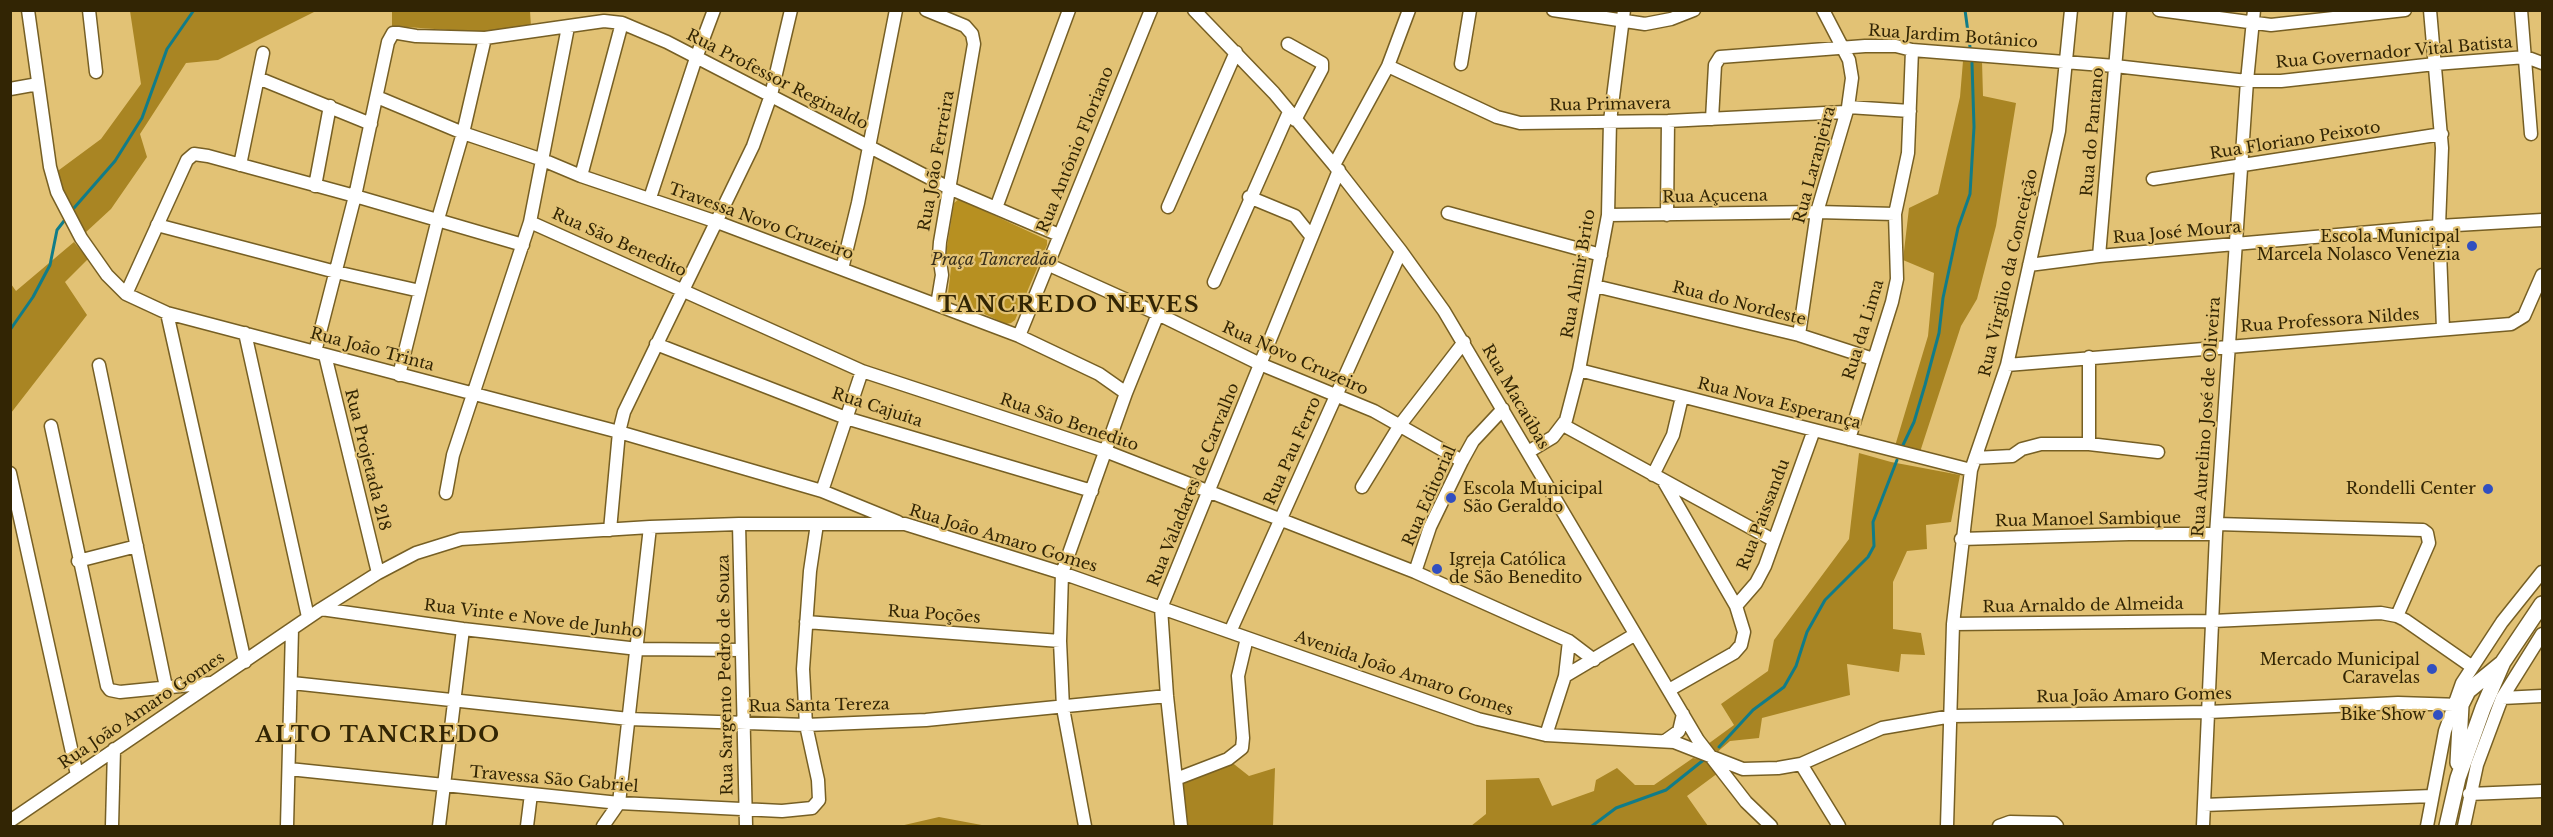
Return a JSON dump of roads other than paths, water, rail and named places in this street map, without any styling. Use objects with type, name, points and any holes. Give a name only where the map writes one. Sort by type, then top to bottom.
[{"type":"main road","points":[[2458,778],[2457,705],[2468,691],[2503,662],[2542,604]]},
{"type":"main road","points":[[2447,826],[2458,778],[2475,727],[2494,698],[2503,662]]},
{"type":"main road","points":[[2468,691],[2481,691],[2494,698]]},
{"type":"main road","points":[[2459,722],[2475,727]]},
{"type":"street","name":"Rua João Trinta","points":[[28,10],[50,167],[57,192],[87,247],[107,275],[126,294],[167,313],[619,432],[822,491],[905,524]]},
{"type":"street","points":[[89,10],[96,72]]},
{"type":"street","points":[[650,198],[714,10]]},
{"type":"street","points":[[610,530],[619,432],[624,412],[753,146],[771,95],[791,10]]},
{"type":"street","points":[[842,269],[858,203],[896,10]]},
{"type":"street","points":[[926,10],[950,15]]},
{"type":"street","points":[[996,208],[1069,10]]},
{"type":"street","name":"Rua Antônio Floriano","points":[[1019,336],[1151,10]]},
{"type":"street","name":"Rua Macaúbas","points":[[1194,10],[1236,52],[1336,167],[1401,251],[1464,342],[1634,635],[1698,740],[1740,794],[1771,826]]},
{"type":"street","name":"Rua Valadares de Carvalho","points":[[1181,826],[1167,696],[1161,608],[1311,236],[1336,167],[1388,66],[1409,10]]},
{"type":"street","points":[[1461,64],[1470,10]]},
{"type":"street","points":[[1553,10],[1623,16],[1645,24],[1671,19],[1694,10]]},
{"type":"street","name":"Rua Laranjeira","points":[[1799,335],[1817,212],[1846,110],[1852,78],[1850,60],[1823,10]]},
{"type":"street","name":"Rua Virgilio da Conceição","points":[[1947,826],[1953,624],[1961,539],[1973,464],[2007,365],[2059,131],[2071,10]]},
{"type":"street","name":"Rua do Pantano","points":[[2099,256],[2120,10]]},
{"type":"street","points":[[2159,10],[2253,16],[2271,25],[2404,10]]},
{"type":"street","points":[[2430,10],[2442,134],[2439,226],[2443,329]]},
{"type":"street","points":[[2521,10],[2531,134]]},
{"type":"street","name":"Rua João Ferreira","points":[[937,305],[942,275],[940,242],[974,44],[972,34],[950,15]]},
{"type":"street","name":"Rua Almir Brito","points":[[1528,452],[1553,437],[1563,425],[1569,414],[1579,370],[1608,215],[1610,121],[1623,16]]},
{"type":"street","name":"Rua Aurelino José de Oliveira","points":[[2203,826],[2216,529],[2253,16]]},
{"type":"street","name":"Rua Professor Reginaldo","points":[[377,97],[388,42],[393,33],[485,38],[604,21],[622,23],[668,42],[949,188],[1059,235]]},
{"type":"street","points":[[581,176],[622,23]]},
{"type":"street","points":[[446,493],[453,455],[530,222],[568,27]]},
{"type":"street","points":[[399,375],[438,219],[463,133],[485,38]]},
{"type":"street","points":[[1214,282],[1249,197],[1292,116],[1322,69],[1322,63],[1288,44]]},
{"type":"street","name":"Rua Jardim Botânico","points":[[1712,119],[1715,65],[1720,57],[1879,45],[1912,50],[2115,66],[2247,81]]},
{"type":"street","name":"Rua da Lima","points":[[1849,439],[1893,302],[1897,279],[1895,214],[1908,153],[1912,50]]},
{"type":"street","points":[[1168,207],[1236,52]]},
{"type":"street","points":[[240,165],[263,54]]},
{"type":"street","name":"Rua Governador Vital Batista","points":[[2247,81],[2281,81],[2435,64],[2526,57],[2542,63]]},
{"type":"street","name":"Rua Primavera","points":[[1388,66],[1509,121],[1530,123],[1668,121],[1846,110],[1910,111]]},
{"type":"street","points":[[258,78],[371,124]]},
{"type":"street","points":[[10,89],[38,84]]},
{"type":"street","points":[[320,353],[336,272],[377,97]]},
{"type":"street","name":"Travessa Novo Cruzeiro","points":[[377,97],[463,133],[717,222],[1019,336],[1099,374],[1126,393]]},
{"type":"street","points":[[315,186],[330,106]]},
{"type":"street","points":[[1667,215],[1668,121]]},
{"type":"street","name":"Rua Floriano Peixoto","points":[[2153,179],[2442,134]]},
{"type":"street","points":[[126,294],[190,157],[200,154],[438,219],[523,245]]},
{"type":"street","points":[[1249,197],[1295,216],[1311,236]]},
{"type":"street","name":"Rua Açucena","points":[[1608,215],[1817,212],[1895,214]]},
{"type":"street","points":[[1448,213],[1602,255]]},
{"type":"street","name":"Rua José Moura","points":[[2029,265],[2099,256],[2439,226],[2542,220]]},
{"type":"street","name":"Rua São Benedito","points":[[530,222],[862,371],[1105,451],[1415,572],[1569,641],[1594,660]]},
{"type":"street","points":[[157,225],[336,272],[420,291]]},
{"type":"street","name":"Rua Pau Ferro","points":[[1230,632],[1401,251]]},
{"type":"street","name":"Rua Novo Cruzeiro","points":[[1047,264],[1158,314],[1260,364],[1337,395],[1400,425],[1462,461]]},
{"type":"street","name":"Rua Professora Nildes","points":[[2007,365],[2228,345],[2511,324],[2524,316],[2542,275]]},
{"type":"street","name":"Rua do Nordeste","points":[[1595,286],[1799,335],[1873,359]]},
{"type":"street","points":[[167,313],[245,662]]},
{"type":"street","points":[[1085,826],[1063,708],[1060,641],[1062,573],[1126,393],[1158,314]]},
{"type":"street","points":[[244,333],[308,617]]},
{"type":"street","points":[[1362,487],[1400,425],[1464,342]]},
{"type":"street","name":"Rua Cajuíta","points":[[656,344],[846,418],[1092,491]]},
{"type":"street","name":"Rua Projetada 218","points":[[320,353],[378,573]]},
{"type":"street","points":[[2089,357],[2089,444]]},
{"type":"street","points":[[99,365],[166,687]]},
{"type":"street","name":"Rua Nova Esperança","points":[[1579,370],[1849,439],[1973,464],[2012,456],[2022,449],[2041,444],[2089,444],[2158,452]]},
{"type":"street","points":[[822,491],[862,371]]},
{"type":"street","points":[[1658,477],[1673,435],[1682,397]]},
{"type":"street","name":"Rua Editorial","points":[[1415,572],[1430,527],[1462,461],[1473,441],[1503,409]]},
{"type":"street","points":[[1563,425],[1773,540]]},
{"type":"street","points":[[51,426],[104,681],[110,690],[120,692],[212,683]]},
{"type":"street","name":"Rua Paissandu","points":[[1736,606],[1761,574],[1814,430]]},
{"type":"street","points":[[10,473],[77,775]]},
{"type":"street","name":"Rua Paissandu","points":[[1658,477],[1736,606],[1744,632],[1738,649],[1669,690]]},
{"type":"street","name":"Rua João Amaro Gomes","points":[[650,527],[739,524],[905,524],[1062,573],[1161,608]]},
{"type":"street","name":"Rua Sargento Pedro de Souza","points":[[739,524],[746,826]]},
{"type":"street","points":[[806,725],[803,669],[817,524]]},
{"type":"street","points":[[287,826],[292,629],[378,573],[416,553],[461,539],[650,527],[619,803],[603,826]]},
{"type":"street","name":"Rua Manoel Sambique","points":[[1961,539],[2216,529],[2423,530],[2427,533],[2429,543],[2397,616]]},
{"type":"street","points":[[78,561],[137,546]]},
{"type":"street","points":[[2427,826],[2439,754],[2471,666],[2542,572]]},
{"type":"street","name":"Avenida João Amaro Gomes","points":[[1161,608],[1478,719],[1546,735],[1665,741],[1687,746],[1743,769],[1778,768],[1801,764],[1882,728],[1952,716]]},
{"type":"street","name":"Rua Vinte e Nove de Junho","points":[[321,609],[464,629],[638,649],[742,650]]},
{"type":"street","name":"Rua Arnaldo de Almeida","points":[[1953,624],[2213,621],[2365,613],[2397,616]]},
{"type":"street","points":[[2397,616],[2471,666]]},
{"type":"street","name":"Rua Poções","points":[[806,622],[1060,641]]},
{"type":"street","name":"Rua João Amaro Gomes","points":[[15,822],[114,749],[292,629]]},
{"type":"street","points":[[439,826],[464,629]]},
{"type":"street","points":[[2464,826],[2469,794],[2484,744],[2494,698],[2542,634]]},
{"type":"street","points":[[1565,676],[1634,635]]},
{"type":"street","points":[[1176,779],[1228,759],[1242,748],[1244,738],[1238,676],[1247,638]]},
{"type":"street","points":[[1546,735],[1565,676],[1569,641]]},
{"type":"street","name":"Rua Santa Tereza","points":[[292,683],[629,719],[806,725],[926,720],[1167,696]]},
{"type":"street","points":[[2494,698],[2542,696]]},
{"type":"street","name":"Rua João Amaro Gomes","points":[[1952,716],[2209,712],[2398,703],[2457,705]]},
{"type":"street","points":[[1665,741],[1678,731],[1683,714]]},
{"type":"street","name":"Travessa São Gabriel","points":[[290,769],[444,787],[619,803],[801,811],[816,805],[819,800],[815,761],[806,725]]},
{"type":"street","points":[[111,826],[114,749]]},
{"type":"street","points":[[1801,764],[1839,826]]},
{"type":"street","points":[[2469,794],[2542,791]]},
{"type":"street","points":[[527,826],[531,794]]},
{"type":"street","points":[[2204,806],[2432,796]]},
{"type":"street","points":[[2000,826],[2010,822],[2056,825]]},
{"type":"waterway","points":[[74,208],[115,161],[142,118],[167,49],[194,10]]},
{"type":"waterway","points":[[1965,10],[1970,47]]},
{"type":"waterway","points":[[1903,445],[1914,422],[1939,333],[1943,298],[1958,228],[1970,194],[1974,127],[1972,63]]},
{"type":"waterway","points":[[10,330],[33,297],[50,265],[57,230],[64,221]]},
{"type":"waterway","points":[[1719,747],[1753,710],[1784,687],[1796,666],[1807,632],[1825,600],[1868,557],[1874,546],[1873,522],[1897,460]]},
{"type":"waterway","points":[[1592,826],[1616,808],[1666,790],[1706,758]]},
{"type":"place","name":"Escola Municipal Marcela Nolasco Venezia","points":[[2472,246]]},
{"type":"place","name":"Rondelli Center","points":[[2488,489]]},
{"type":"place","name":"Escola Municipal São Geraldo","points":[[1451,498]]},
{"type":"place","name":"Igreja Católica de São Benedito","points":[[1437,569]]},
{"type":"place","name":"Mercado Municipal Caravelas","points":[[2432,669]]},
{"type":"place","name":"Bike Show","points":[[2438,715]]},
{"type":"district","name":"TANCREDO NEVES","points":[[1069,306]]},
{"type":"district","name":"ALTO TANCREDO","points":[[378,736]]},
{"type":"park label","name":"Praça Tancredão","points":[[994,260]]}]
